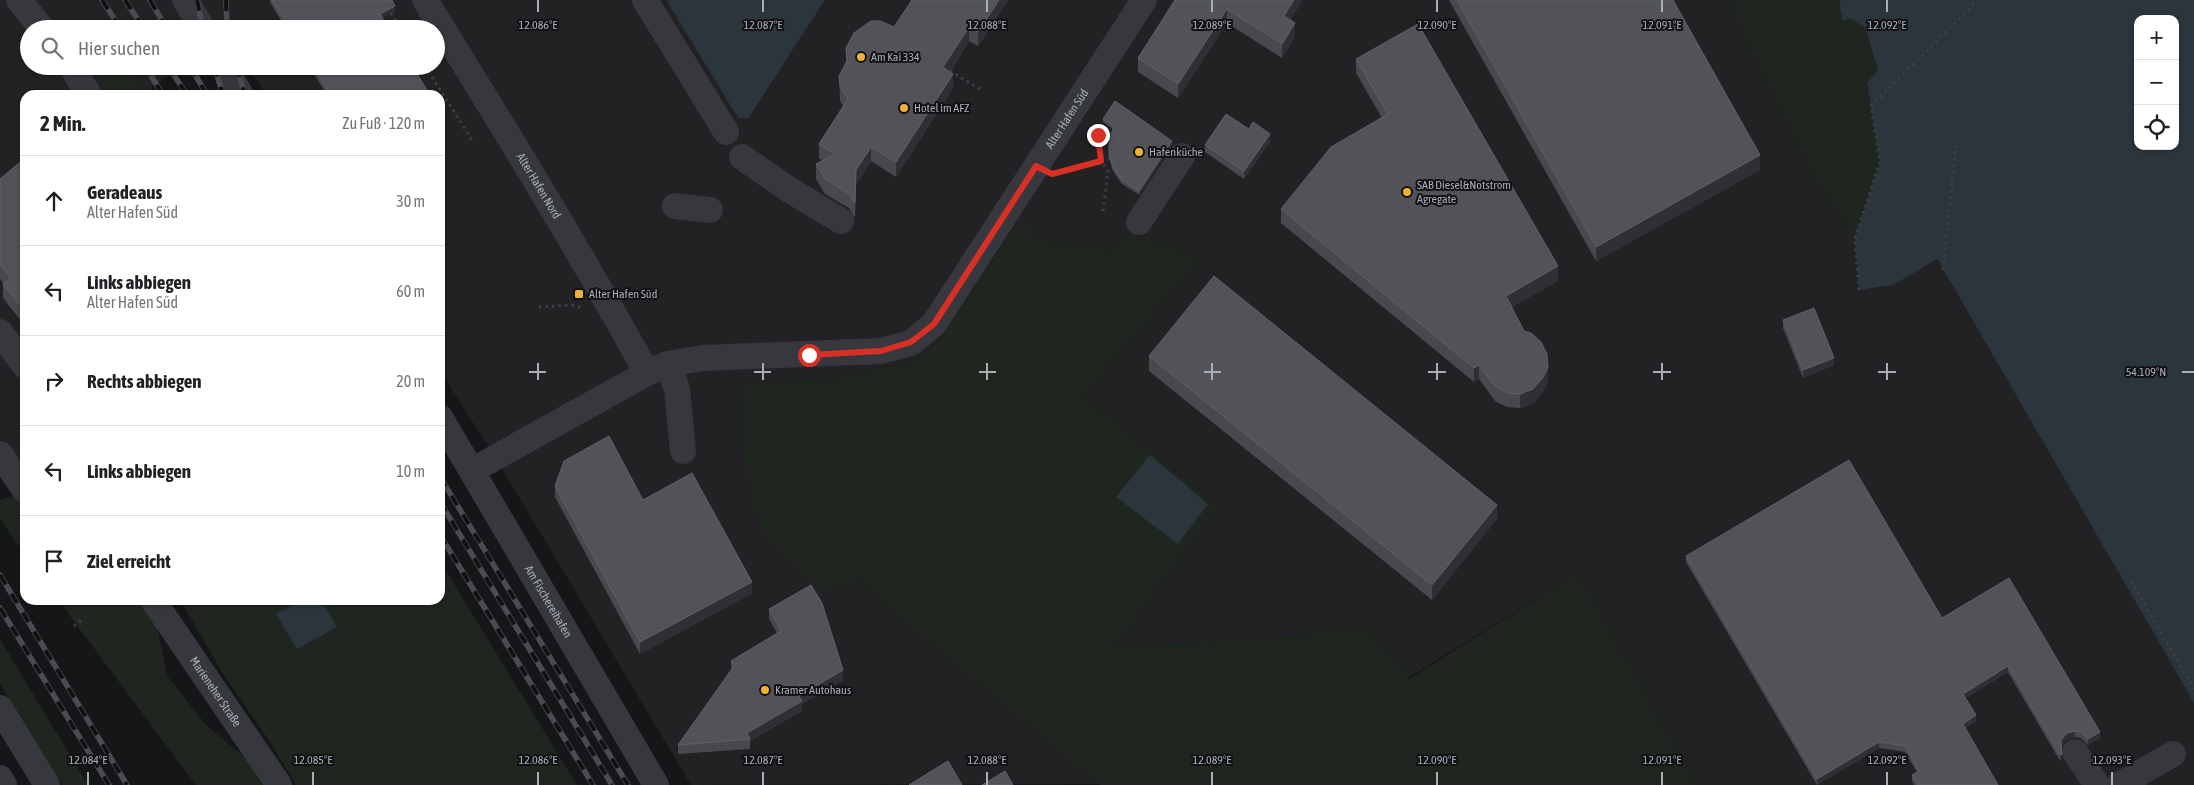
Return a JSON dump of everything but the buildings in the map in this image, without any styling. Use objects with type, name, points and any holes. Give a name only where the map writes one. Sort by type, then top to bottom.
[{"type":"street","points":[[19,0],[35,20]]},
{"type":"street","points":[[185,0],[207,20]]},
{"type":"street","name":"Alter Hafen Nord","points":[[425,0],[437,20]]},
{"type":"street","points":[[645,0],[726,132]]},
{"type":"street","name":"Alter Hafen Süd","points":[[473,470],[658,369],[703,358],[872,352],[911,342],[934,324],[1144,0]]},
{"type":"street","name":"Alter Hafen Nord","points":[[445,32],[512,140],[610,305],[658,369],[677,389],[682,451]]},
{"type":"street","points":[[77,75],[86,90]]},
{"type":"street","points":[[229,75],[238,90]]},
{"type":"street","points":[[1139,222],[1182,156]]},
{"type":"street","points":[[742,157],[788,189],[842,221]]},
{"type":"street","points":[[675,206],[710,210]]},
{"type":"street","points":[[0,332],[20,359]]},
{"type":"street","name":"Am Fischereihafen","points":[[445,425],[656,785]]},
{"type":"street","points":[[0,454],[20,483]]},
{"type":"street","name":"Marieneher Straße","points":[[155,605],[279,785]]},
{"type":"street","points":[[0,708],[47,785]]},
{"type":"street","points":[[2075,752],[2097,785]]},
{"type":"street","points":[[2119,785],[2173,754]]},
{"type":"street","points":[[0,778],[4,785]]},
{"type":"path","points":[[1858,290],[1854,238],[1880,162],[1871,106],[1978,0]]},
{"type":"path","points":[[391,13],[395,20]]},
{"type":"path","points":[[950,71],[980,89]]},
{"type":"path","points":[[432,75],[441,90]]},
{"type":"path","points":[[445,97],[472,140]]},
{"type":"path","points":[[1102,211],[1108,172],[1101,161],[1098,135],[1107,126]]},
{"type":"path","points":[[1943,270],[1956,144]]},
{"type":"path","points":[[1036,166],[1052,174],[1109,158]]},
{"type":"path","points":[[539,306],[571,305],[588,309]]},
{"type":"path","points":[[2131,580],[2194,689]]},
{"type":"shaded area","points":[[0,0],[666,0],[738,118],[748,119],[825,0],[1731,0],[1743,36],[1807,165],[1855,238],[1859,290],[1893,285],[1936,258],[2194,703],[2194,785],[1696,785],[1578,573],[1408,678],[1368,630],[1110,649],[1218,506],[1083,396],[1201,258],[1121,232],[1118,250],[1035,240],[1035,223],[939,341],[927,352],[909,362],[830,379],[741,383],[857,578],[888,608],[1102,784],[691,785],[495,457],[445,379],[445,90],[263,90],[254,75],[445,75],[445,20],[20,20],[20,75],[169,75],[152,87],[153,90],[20,90],[20,480],[0,454]]},
{"type":"shaded area","points":[[666,0],[825,0],[748,119],[738,118]]},
{"type":"shaded area","points":[[1731,0],[1841,0],[1839,4],[1844,21],[1850,18],[1865,28],[1878,70],[1867,84],[1880,162],[1855,238],[1807,165],[1743,36]]},
{"type":"shaded area","points":[[1841,0],[2194,0],[2194,703],[1937,259],[1893,285],[1859,290],[1855,238],[1880,162],[1867,83],[1878,70],[1865,28],[1850,18],[1843,21],[1839,4]]},
{"type":"shaded area","points":[[96,75],[136,75],[146,90],[105,90]]},
{"type":"shaded area","points":[[1036,222],[1035,240],[1117,250],[1121,232],[1201,258],[1083,396],[1218,506],[1111,649],[1368,630],[1409,679],[1578,573],[1696,785],[1101,785],[888,608],[857,578],[823,592],[762,532],[743,456],[741,383],[830,379],[909,362],[927,352],[939,341],[1013,231]]},
{"type":"shaded area","points":[[1150,455],[1208,504],[1178,544],[1116,497]]},
{"type":"shaded area","points":[[19,494],[20,496],[20,548],[0,519],[0,500]]},
{"type":"shaded area","points":[[445,569],[577,785],[296,785],[270,742],[225,677],[183,605],[445,605]]},
{"type":"shaded area","points":[[62,605],[142,605],[156,623],[168,677],[207,726],[260,770],[270,785],[196,785]]},
{"type":"shaded area","points":[[292,605],[324,605],[337,627],[297,649],[276,614]]},
{"type":"shaded area","points":[[0,639],[88,785],[62,785],[0,684]]},
{"type":"railway","points":[[102,0],[115,20]]},
{"type":"railway","points":[[125,0],[138,20]]},
{"type":"railway","points":[[150,0],[162,20]]},
{"type":"railway","points":[[197,0],[201,20]]},
{"type":"railway","points":[[226,0],[227,20]]},
{"type":"railway","points":[[151,75],[160,90]]},
{"type":"railway","points":[[174,75],[184,90]]},
{"type":"railway","points":[[195,75],[204,90]]},
{"type":"railway","points":[[217,75],[221,90]]},
{"type":"railway","points":[[239,75],[244,90]]},
{"type":"railway","points":[[445,485],[628,785]]},
{"type":"railway","points":[[445,510],[612,785]]},
{"type":"railway","points":[[445,543],[593,785]]},
{"type":"railway","points":[[0,575],[127,785]]},
{"type":"railway","points":[[0,608],[109,785]]},
{"type":"place","name":"Am Kai 334","points":[[861,57]]},
{"type":"place","name":"Hotel im AFZ","points":[[904,108]]},
{"type":"place","name":"Hafenküche","points":[[1139,152]]},
{"type":"place","name":"SAB Diesel&Notstrom Agregate","points":[[1407,192]]},
{"type":"place","name":"Alter Hafen Süd","points":[[579,294]]},
{"type":"place","name":"Kramer Autohaus","points":[[765,690]]},
{"type":"route","points":[[809,355],[881,351],[911,342],[934,324],[1036,166],[1052,174],[1101,161],[1098,135]]}]
